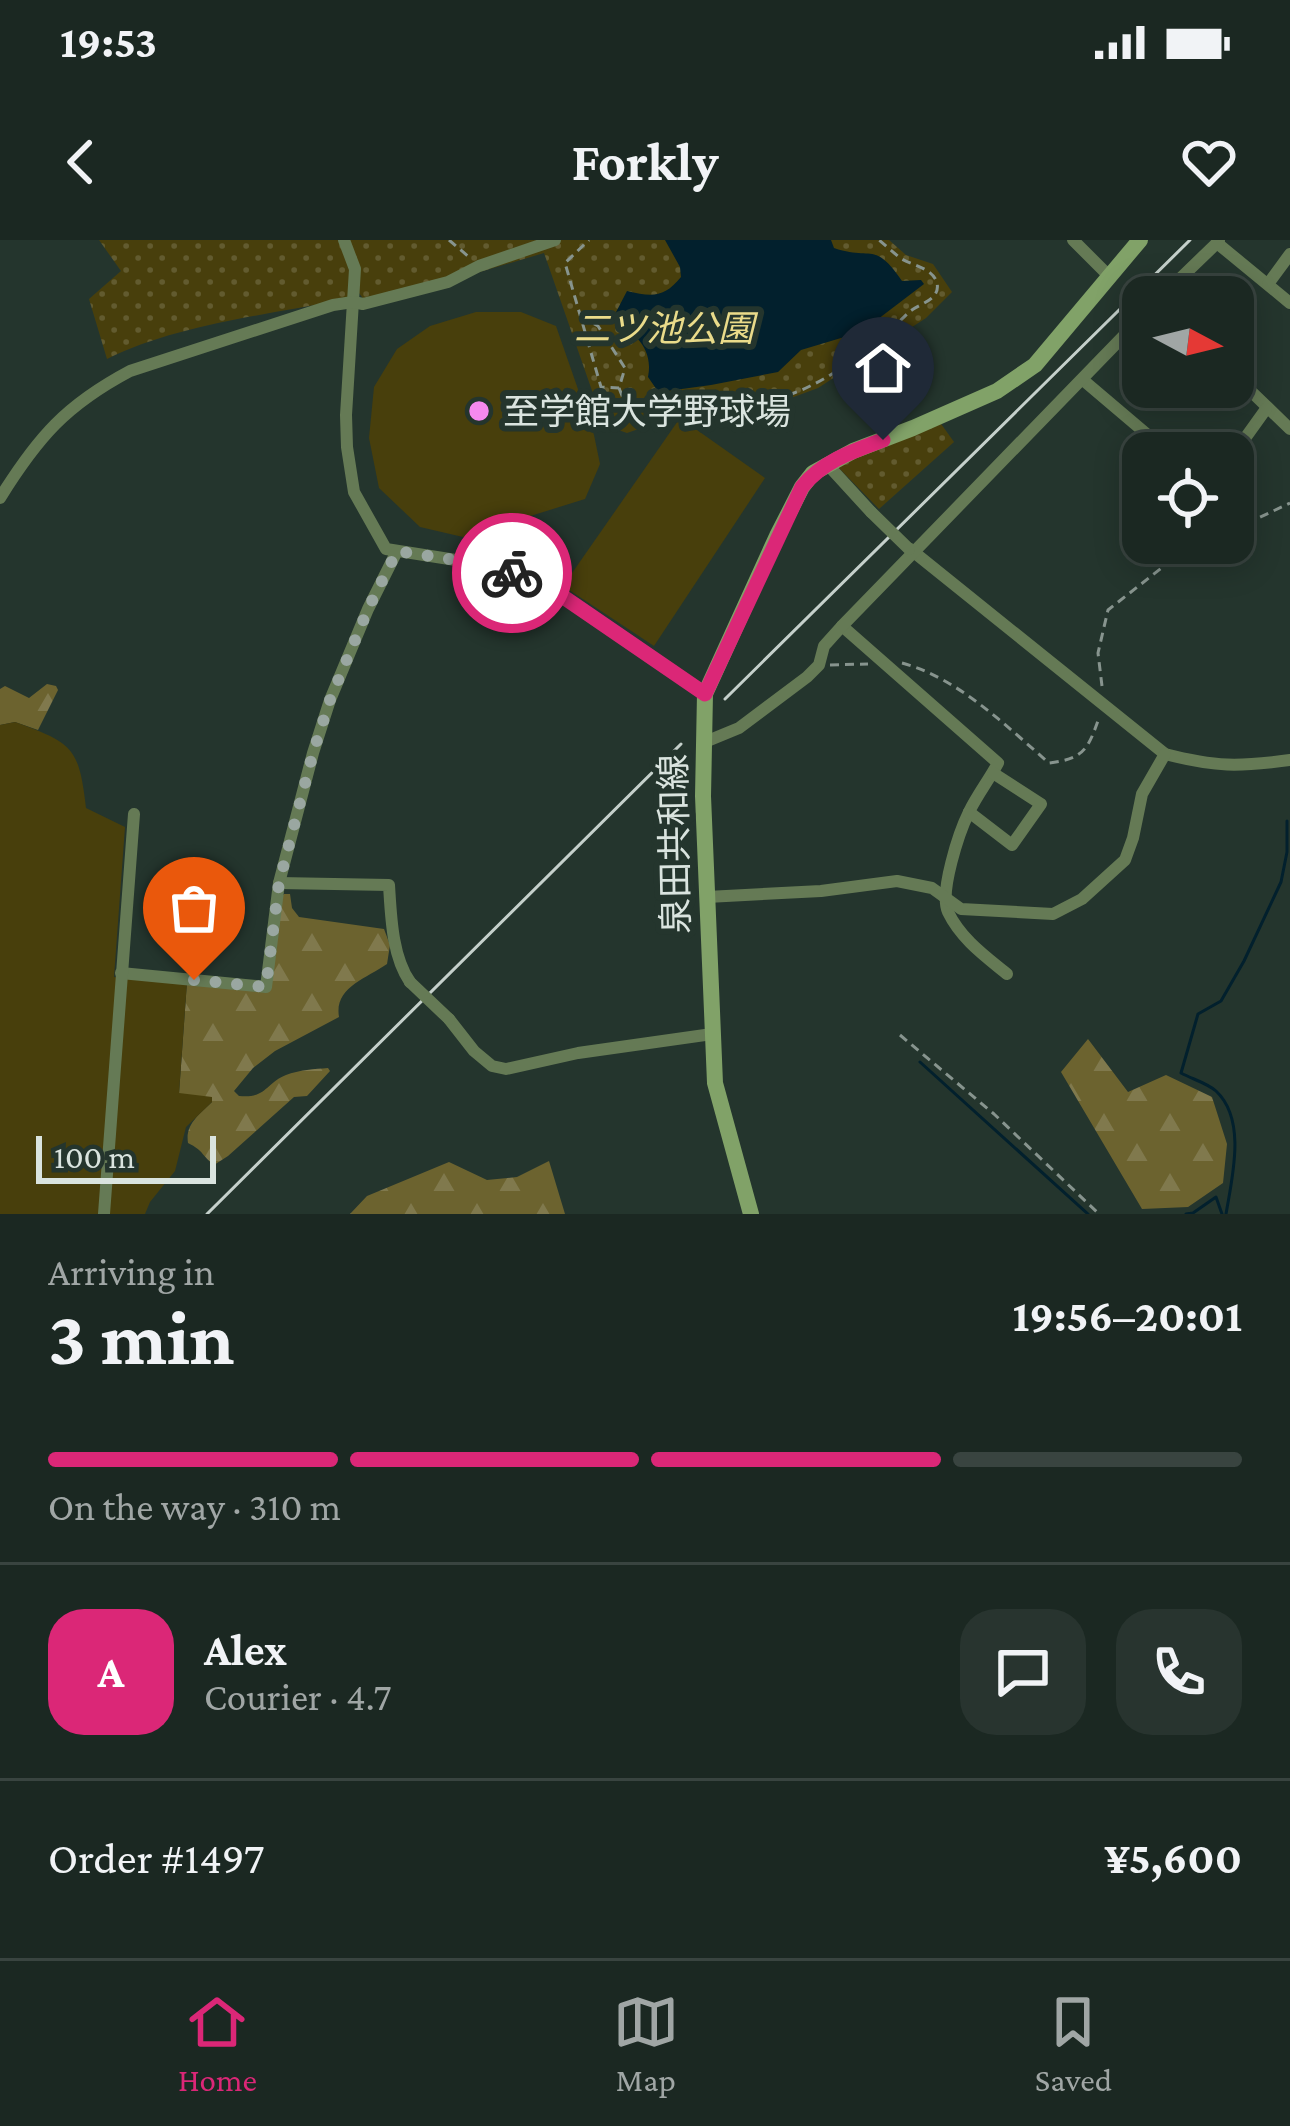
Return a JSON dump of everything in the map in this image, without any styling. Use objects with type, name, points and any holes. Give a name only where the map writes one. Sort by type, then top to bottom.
[{"type":"main road","name":"泉田共和線","points":[[752,1214],[716,1083],[703,813],[705,694],[802,487],[813,473],[997,392],[1035,365],[1140,240]]},
{"type":"street","points":[[344,240],[355,269],[346,415],[354,492],[386,549],[481,564],[543,583],[705,694]]},
{"type":"street","points":[[0,497],[56,420],[99,387],[130,371],[333,305],[363,304],[448,282],[555,240]]},
{"type":"street","points":[[1073,240],[1110,277]]},
{"type":"street","points":[[1183,276],[1218,242],[1290,303]]},
{"type":"street","points":[[1268,284],[1290,254]]},
{"type":"street","points":[[705,742],[739,728],[819,665],[824,646],[911,551],[1122,338]]},
{"type":"street","points":[[1083,380],[1144,432]]},
{"type":"street","points":[[1254,396],[1290,429]]},
{"type":"street","points":[[1250,432],[1266,409]]},
{"type":"street","points":[[827,464],[911,551],[1165,754],[1240,767],[1290,760]]},
{"type":"street","points":[[121,973],[266,987],[279,883],[299,802],[330,700],[397,551]]},
{"type":"street","points":[[842,626],[998,764],[957,842],[946,910],[970,943],[1007,974]]},
{"type":"street","points":[[707,897],[820,891],[897,880],[932,888],[961,909],[1053,914],[1082,899],[1125,860],[1142,794],[1165,754]]},
{"type":"street","points":[[969,812],[1012,845],[1041,804],[993,773]]},
{"type":"street","points":[[104,1214],[134,814]]},
{"type":"street","points":[[279,883],[389,885],[391,921],[403,973],[492,1066],[506,1069],[578,1053],[712,1034]]},
{"type":"path","points":[[449,240],[479,266]]},
{"type":"path","points":[[589,240],[565,263],[602,387],[619,388]]},
{"type":"path","points":[[580,316],[598,326],[625,368],[619,388],[623,398],[635,404],[678,406],[731,395],[764,401],[794,393],[850,363],[937,291],[931,274],[903,260],[879,240]]},
{"type":"path","points":[[1254,520],[1290,503]]},
{"type":"path","points":[[819,665],[904,663],[931,673],[958,689],[1049,763],[1069,761],[1083,753],[1104,704],[1098,653],[1108,610],[1167,564]]},
{"type":"path","points":[[900,1035],[994,1114],[1099,1214]]},
{"type":"green space","name":"二ツ池公園","points":[[99,240],[889,240],[906,255],[933,264],[952,292],[926,318],[818,388],[756,411],[715,409],[627,433],[604,425],[544,253],[368,305],[359,293],[191,329],[107,359],[89,299],[121,271]]},
{"type":"green space","name":"至学館大学野球場","points":[[476,312],[521,312],[556,326],[600,464],[585,499],[463,537],[420,527],[379,488],[369,438],[374,387],[397,349],[430,326]]},
{"type":"green space","points":[[680,418],[765,478],[654,646],[563,586]]},
{"type":"green space","points":[[939,421],[954,442],[879,509],[834,463]]},
{"type":"green space","points":[[47,684],[58,690],[38,730],[15,722],[0,725],[0,689],[5,686],[29,698]]},
{"type":"green space","points":[[15,722],[61,742],[80,771],[86,808],[125,827],[114,977],[187,982],[179,1093],[212,1097],[212,1102],[186,1127],[175,1171],[145,1214],[0,1214],[0,725]]},
{"type":"green space","points":[[284,894],[290,894],[299,917],[384,929],[390,945],[387,964],[346,991],[339,1017],[253,1068],[234,1091],[239,1096],[260,1093],[291,1073],[330,1071],[307,1096],[294,1097],[214,1165],[188,1143],[194,1120],[212,1102],[179,1094],[187,982],[269,989]]},
{"type":"green space","points":[[1088,1039],[1128,1092],[1166,1075],[1212,1097],[1227,1144],[1223,1183],[1188,1207],[1142,1209],[1061,1072]]},
{"type":"green space","points":[[549,1161],[565,1214],[350,1214],[367,1196],[449,1162],[487,1180],[517,1177]]},
{"type":"water","points":[[665,240],[831,240],[834,248],[885,260],[902,281],[924,284],[861,332],[801,350],[778,372],[657,390],[648,377],[645,349],[614,316],[627,291],[657,294],[681,277]]},
{"type":"waterway","points":[[1226,1214],[1235,1150],[1231,1117],[1216,1091],[1181,1073],[1198,1014],[1221,1001],[1281,882],[1287,821]]},
{"type":"waterway","points":[[920,1062],[1088,1214]]},
{"type":"waterway","points":[[1186,1214],[1216,1197],[1222,1214]]},
{"type":"railway","points":[[725,699],[1190,240]]},
{"type":"railway","points":[[207,1214],[681,744]]},
{"type":"way so far","points":[[194,980],[266,987],[279,883],[313,753],[330,700],[397,551],[512,573]]},
{"type":"place","name":"至学館大学野球場","points":[[479,411]]},
{"type":"route","points":[[512,573],[543,583],[705,694],[802,487],[827,464],[883,440]]}]
